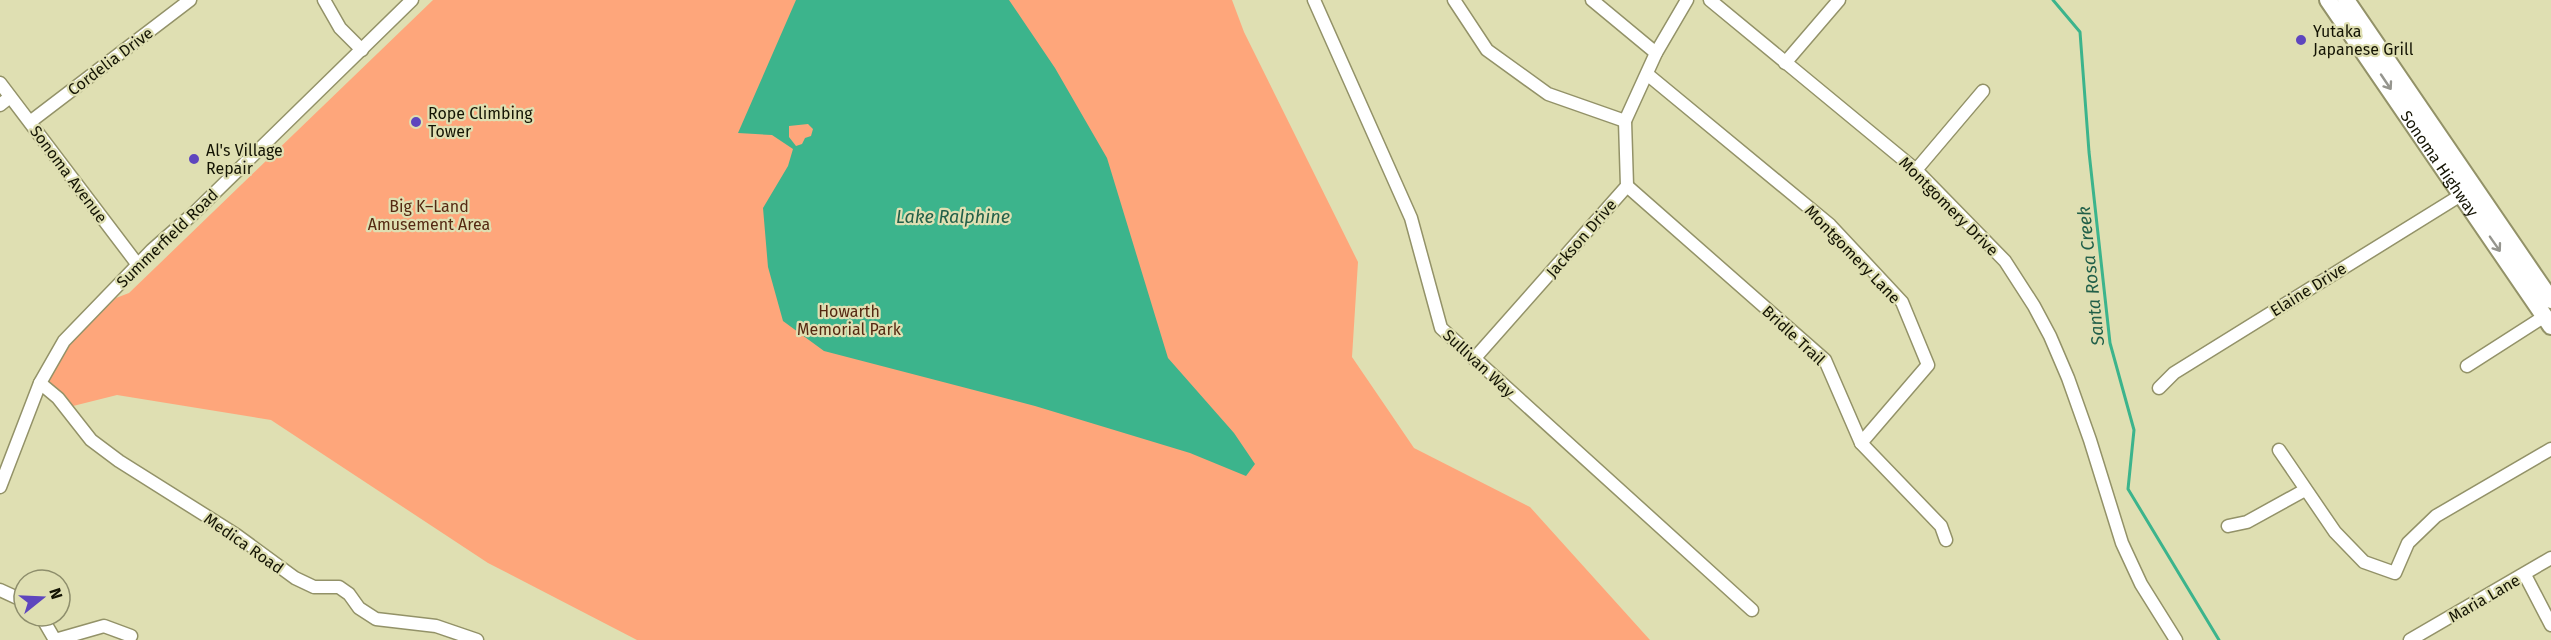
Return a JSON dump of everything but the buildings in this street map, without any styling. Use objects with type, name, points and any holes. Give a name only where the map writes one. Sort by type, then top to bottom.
[{"type":"main road","name":"Sonoma Highway","points":[[2343,4],[2461,195],[2548,321]]},
{"type":"main road","name":"Sonoma Highway","points":[[2343,4],[2551,300]]},
{"type":"street","name":"Cordelia Drive","points":[[30,122],[190,0]]},
{"type":"street","points":[[324,0],[340,28],[362,50]]},
{"type":"street","name":"Summerfield Road","points":[[0,487],[4,461],[40,383],[64,341],[138,265],[412,0]]},
{"type":"street","name":"Sullivan Way","points":[[1314,0],[1411,218],[1441,328],[1752,610]]},
{"type":"street","points":[[1454,0],[1487,50],[1548,94],[1625,121]]},
{"type":"street","points":[[1592,0],[1656,53]]},
{"type":"street","name":"Jackson Drive","points":[[1474,360],[1627,186],[1625,121],[1656,53],[1687,0]]},
{"type":"street","name":"Montgomery Drive","points":[[1710,0],[1916,170],[2005,261],[2034,306],[2068,378],[2122,543],[2141,585],[2176,640]]},
{"type":"street","points":[[1785,63],[1839,0]]},
{"type":"street","name":"Montgomery Lane","points":[[1647,74],[1830,225],[1902,302],[1928,365],[1861,442]]},
{"type":"street","name":"Sonoma Avenue","points":[[0,84],[5,101],[30,122],[138,265]]},
{"type":"street","points":[[1916,170],[1983,91]]},
{"type":"street","name":"Bridle Trail","points":[[1627,186],[1825,360],[1861,442],[1941,526],[1946,540]]},
{"type":"street","name":"Elaine Drive","points":[[2159,388],[2174,373],[2461,195]]},
{"type":"street","points":[[2467,366],[2548,321]]},
{"type":"street","name":"Medica Road","points":[[40,383],[58,398],[91,440],[119,461],[235,534],[295,578],[314,587],[339,587],[349,594],[359,608],[376,619],[436,626],[477,640]]},
{"type":"street","points":[[2279,450],[2335,532],[2364,562],[2395,573],[2408,543],[2436,516],[2551,449]]},
{"type":"street","points":[[2228,526],[2247,522],[2306,490]]},
{"type":"street","name":"Maria Lane","points":[[2415,639],[2551,558]]},
{"type":"street","points":[[2525,575],[2551,625]]},
{"type":"street","points":[[56,640],[104,626],[131,636]]},
{"type":"green space","name":"Howarth Memorial Park","points":[[433,0],[1232,0],[1244,32],[1358,262],[1352,357],[1414,448],[1530,507],[1650,640],[637,640],[488,563],[271,420],[117,395],[69,407],[47,381],[52,361],[116,298],[129,293]]},
{"type":"water","name":"Lake Ralphine","points":[[796,0],[1009,0],[1055,68],[1107,158],[1168,358],[1234,433],[1255,464],[1246,476],[1190,453],[1035,406],[824,351],[783,321],[768,267],[763,208],[788,166],[793,149],[772,135],[738,133]],"holes":[[[808,124],[813,129],[811,136],[805,138],[802,144],[796,146],[789,137],[789,126]]]},
{"type":"waterway","name":"Santa Rosa Creek","points":[[2053,0],[2080,32],[2089,152],[2110,343],[2134,430],[2128,489],[2219,640]]},
{"type":"place","name":"Yutaka Japanese Grill","points":[[2301,40]]},
{"type":"place","name":"Rope Climbing Tower","points":[[416,122]]},
{"type":"place","name":"Al's Village Repair","points":[[194,159]]},
{"type":"park label","name":"Big K–Land Amusement Area","points":[[429,215]]}]
